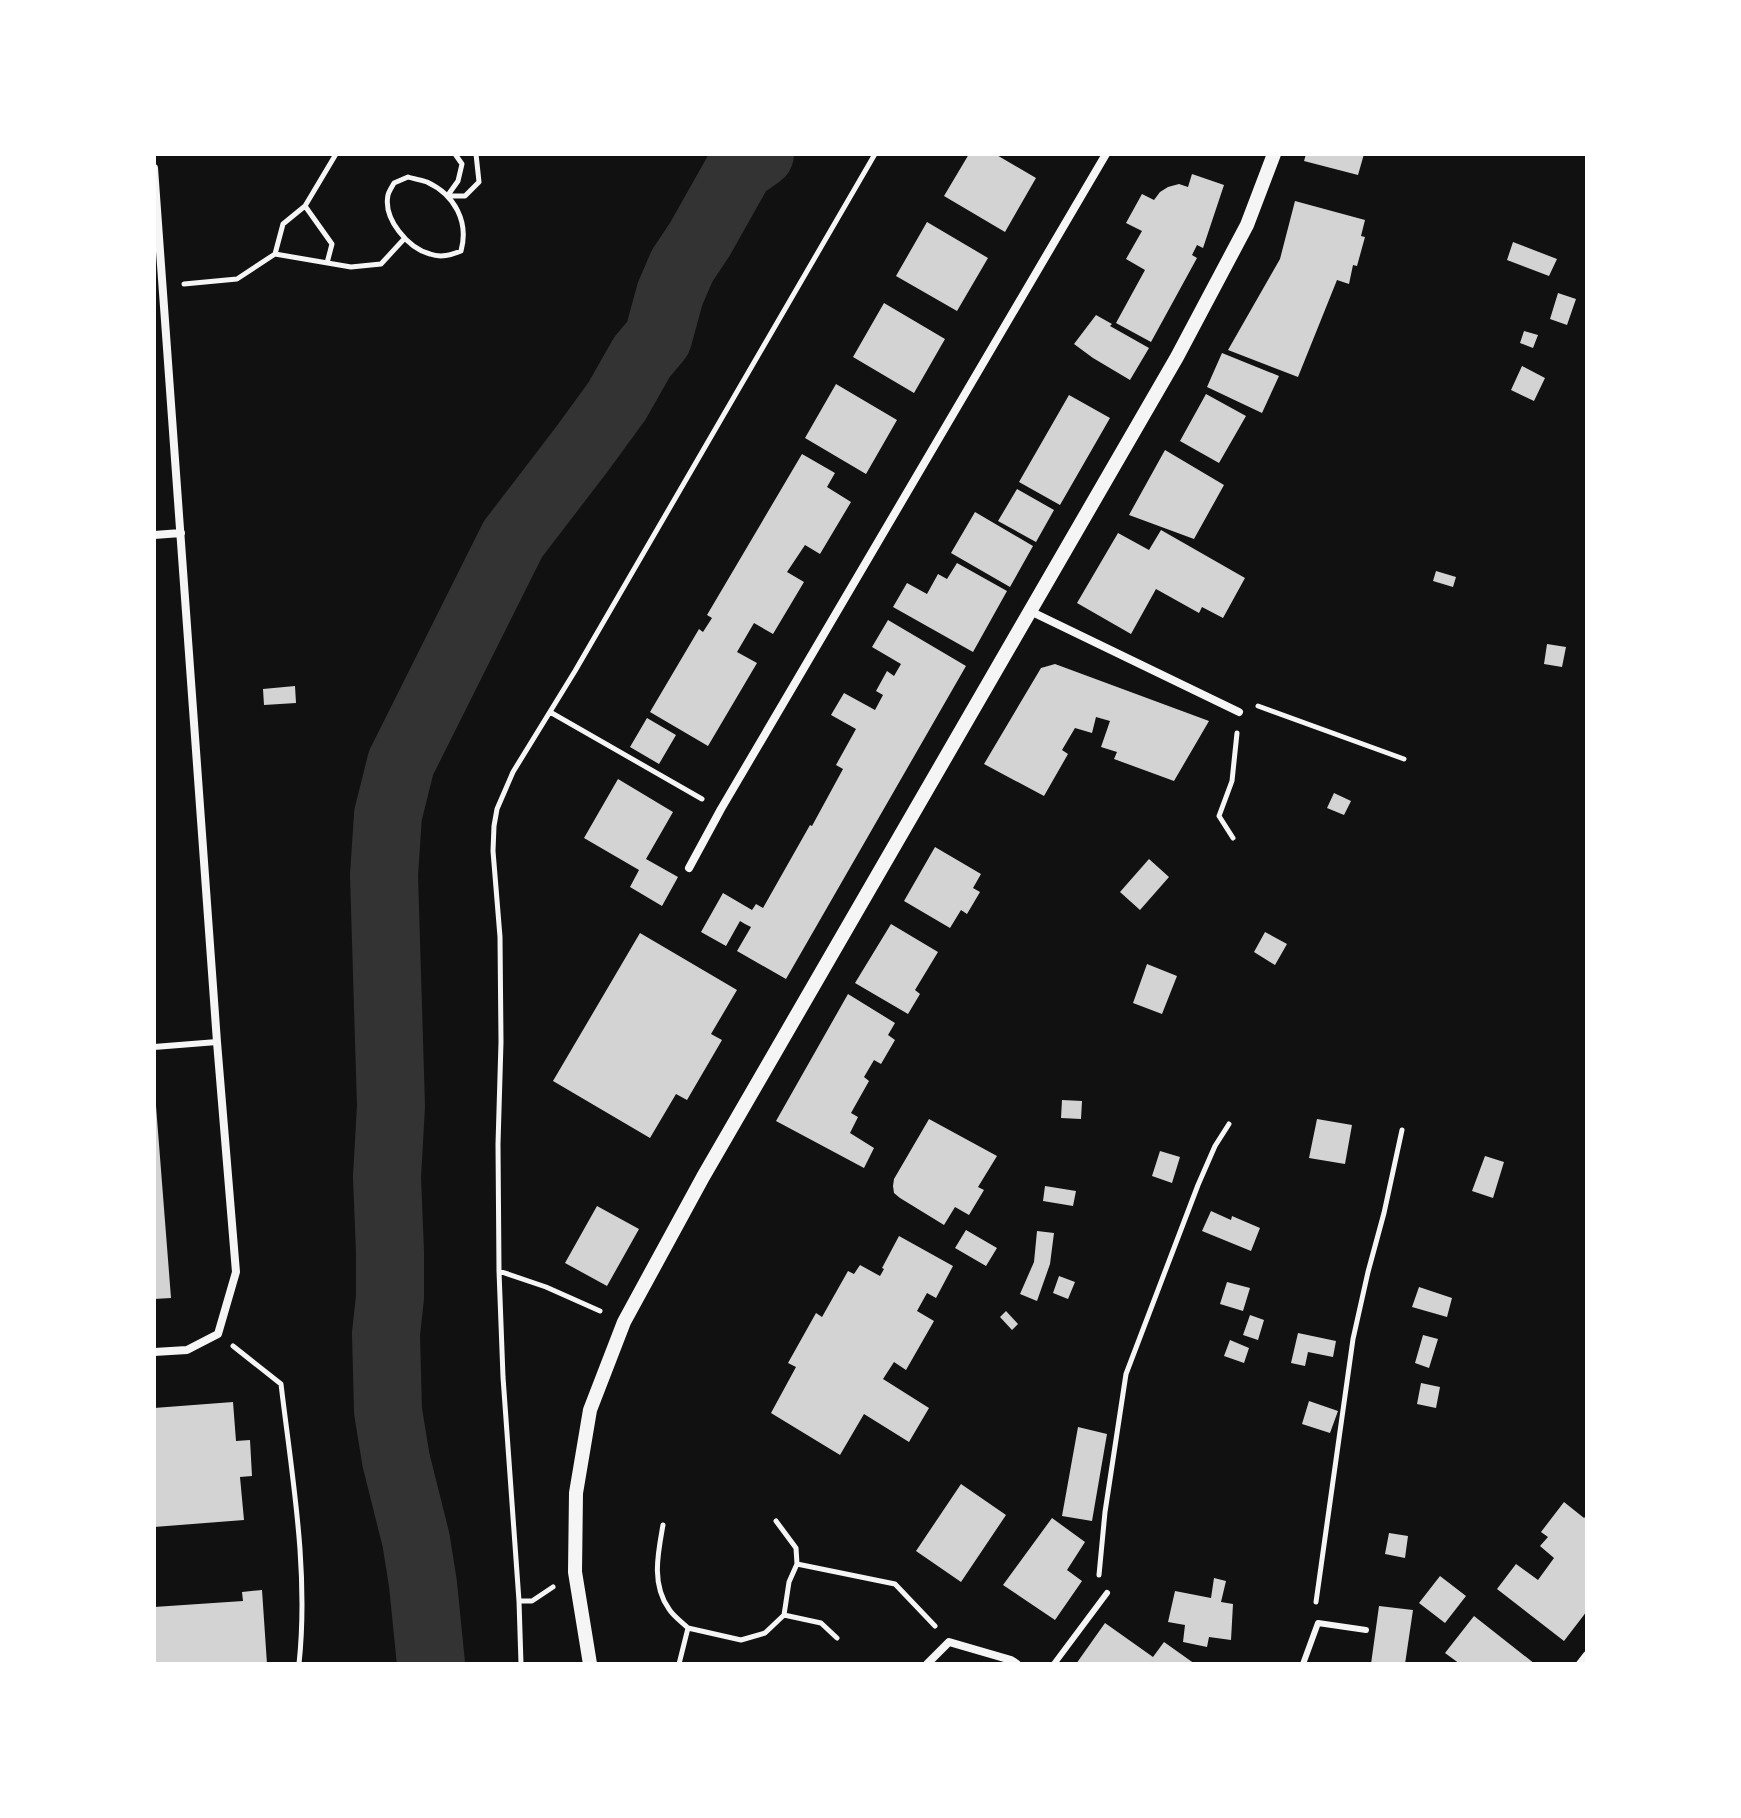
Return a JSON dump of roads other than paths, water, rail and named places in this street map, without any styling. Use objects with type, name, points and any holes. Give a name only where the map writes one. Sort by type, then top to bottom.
[{"type":"street","points":[[689,868],[1106,154]]},
{"type":"street","points":[[590,1664],[575,1572],[576,1493],[590,1410],[624,1322],[703,1177],[1177,357],[1247,225],[1274,154]]},
{"type":"street","points":[[154,168],[236,1272],[218,1334],[187,1350],[154,1352]]},
{"type":"street","points":[[154,535],[181,533]]},
{"type":"street","points":[[1030,611],[1239,712]]},
{"type":"street","points":[[927,1664],[949,1642],[1017,1664]]},
{"type":"street","points":[[1580,1664],[1587,1655]]},
{"type":"lane","points":[[154,1047],[217,1042]]},
{"type":"lane","points":[[1054,1664],[1107,1593]]},
{"type":"lane","points":[[1303,1664],[1318,1623],[1366,1630]]},
{"type":"waterway","points":[[431,1664],[416,1540],[396,1460],[388,1411],[386,1334],[390,1252],[387,1177],[391,1106],[384,875],[388,815],[401,763],[513,539],[617,401],[642,357],[658,338],[670,294],[682,266],[740,168],[760,154]]}]
